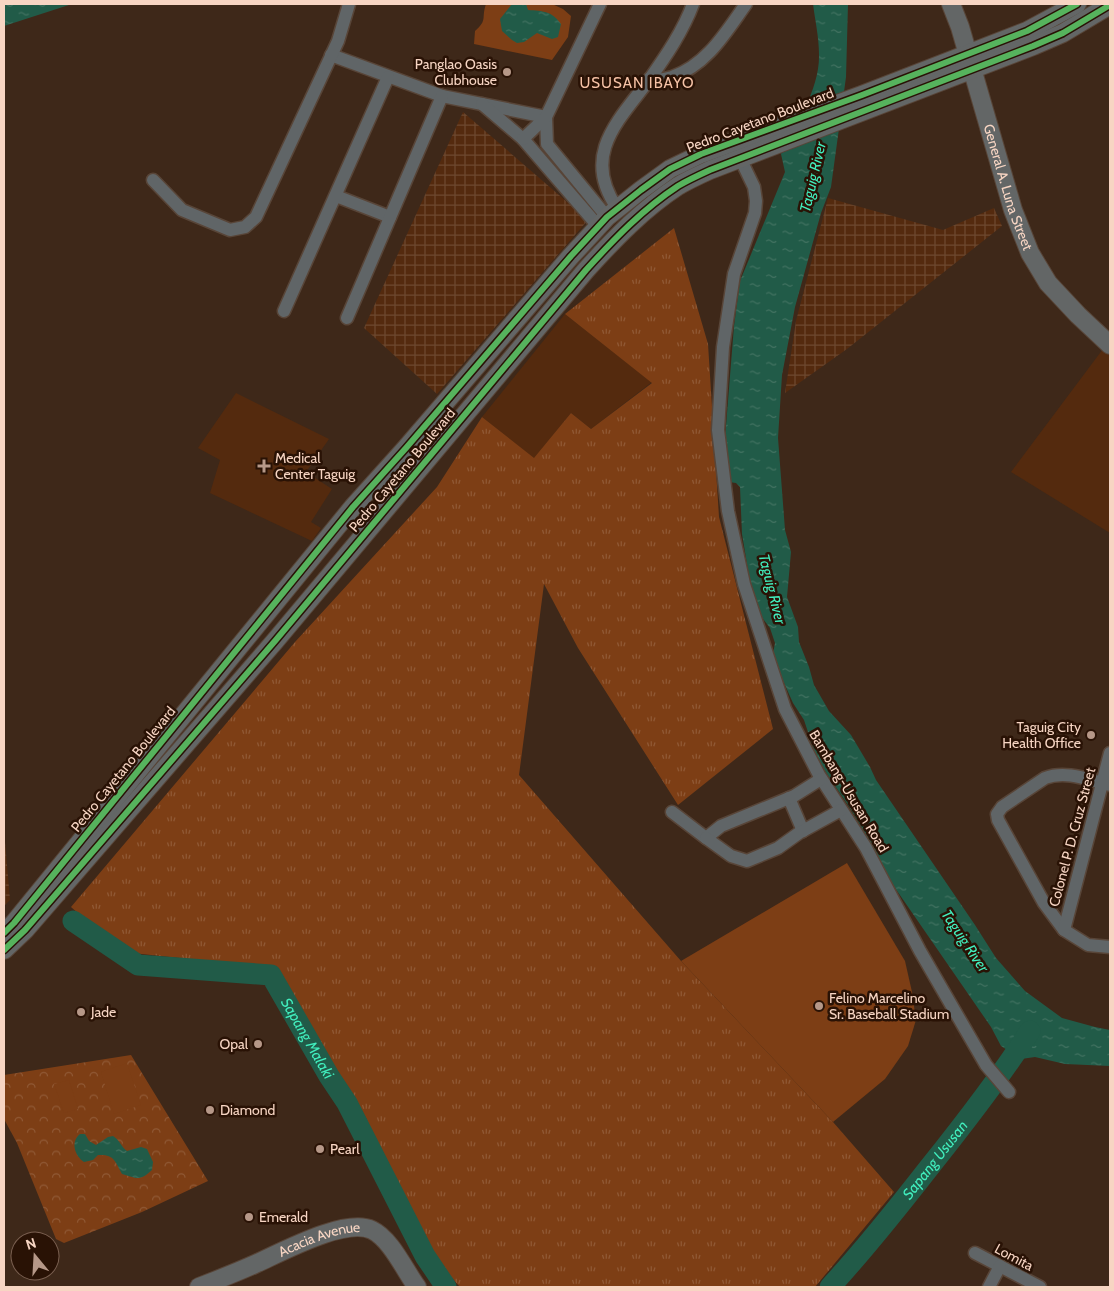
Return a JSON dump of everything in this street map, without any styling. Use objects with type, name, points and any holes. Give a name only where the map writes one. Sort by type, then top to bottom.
[{"type":"main road","name":"General A. Luna Street","points":[[951,4],[1013,210],[1030,253],[1048,283],[1078,315],[1110,344]]},
{"type":"main road","name":"Pedro Cayetano Boulevard","points":[[970,62],[1077,4]]},
{"type":"main road","name":"Pedro Cayetano Boulevard","points":[[4,950],[26,930],[346,556],[586,270],[616,237],[651,205],[680,185],[864,102],[970,62],[1048,40],[1110,5]]},
{"type":"main road","name":"Pedro Cayetano Boulevard","points":[[4,933],[353,507],[571,256],[608,217],[670,169],[701,154],[753,135],[864,102]]},
{"type":"main road","points":[[571,256],[586,270]]},
{"type":"main road","points":[[327,540],[346,556]]},
{"type":"main road","name":"Acacia Avenue","points":[[200,1287],[320,1235],[345,1228],[360,1227],[372,1230],[381,1236],[417,1287]]},
{"type":"street","points":[[153,180],[182,210],[230,230],[245,227],[256,217],[338,41],[349,4]]},
{"type":"street","points":[[523,139],[546,117],[600,4]]},
{"type":"street","points":[[608,217],[607,190],[602,161],[608,137],[674,43],[693,4]]},
{"type":"street","points":[[650,78],[657,81],[671,77],[699,63],[713,48],[746,4]]},
{"type":"street","points":[[331,55],[442,96],[546,117]]},
{"type":"street","points":[[284,311],[388,77]]},
{"type":"street","points":[[347,318],[442,96]]},
{"type":"street","points":[[480,103],[523,139],[569,192],[608,217]]},
{"type":"street","points":[[546,117],[547,144],[608,217]]},
{"type":"street","name":"Bambang-Ususan Road","points":[[740,158],[754,187],[756,201],[755,213],[734,274],[723,347],[718,430],[728,511],[744,584],[784,708],[821,779],[866,848],[920,951],[986,1065],[1005,1088]]},
{"type":"street","points":[[569,192],[580,184]]},
{"type":"street","points":[[336,196],[390,218]]},
{"type":"street","name":"Colonel P. D. Cruz Street","points":[[1064,930],[1106,784],[1110,753]]},
{"type":"street","points":[[1106,784],[1062,774],[1052,775],[1009,802],[997,814],[998,820],[1044,903],[1064,930],[1088,945],[1110,947]]},
{"type":"street","points":[[706,838],[721,826],[789,798],[821,779]]},
{"type":"street","points":[[789,798],[803,831]]},
{"type":"street","points":[[672,812],[731,856],[746,861],[778,848],[803,831],[841,810]]},
{"type":"street","name":"Lomita","points":[[975,1253],[1040,1287]]},
{"type":"street","points":[[989,1287],[1000,1266]]},
{"type":"shaded area","points":[[463,112],[588,220],[437,394],[364,328]]},
{"type":"shaded area","points":[[828,198],[943,230],[994,208],[1002,226],[847,349],[785,393],[796,321]]},
{"type":"shaded area","points":[[565,314],[652,382],[591,429],[571,413],[534,459],[482,417]]},
{"type":"shaded area","points":[[1103,349],[1110,356],[1110,533],[1011,472]]},
{"type":"shaded area","name":"Medical Center Taguig","points":[[236,393],[329,439],[306,472],[332,489],[311,522],[321,528],[312,541],[210,493],[220,460],[198,448]]},
{"type":"shaded area","points":[[4,830],[10,900],[4,906]]},
{"type":"green space","points":[[486,4],[552,4],[563,9],[571,16],[568,37],[552,60],[474,44],[475,31],[482,24]]},
{"type":"green space","points":[[674,228],[708,344],[719,517],[773,729],[678,805],[578,648],[544,584],[519,775],[681,961],[833,1122],[894,1192],[815,1287],[460,1287],[438,1263],[395,1185],[366,1118],[274,968],[132,953],[105,937],[71,907],[295,642],[437,487],[482,417],[534,458],[571,413],[591,429],[652,383],[565,314]]},
{"type":"green space","name":"Felino Marcelino Sr. Baseball Stadium","points":[[847,863],[905,961],[916,1020],[908,1046],[885,1079],[833,1122],[681,961]]},
{"type":"green space","points":[[131,1055],[208,1181],[142,1212],[64,1243],[60,1241],[60,1231],[53,1231],[17,1143],[4,1119],[4,1075]]},
{"type":"green space","points":[[127,1063],[141,1105],[114,1114],[101,1072]]},
{"type":"green space","points":[[69,1080],[78,1109],[64,1113],[54,1084]]},
{"type":"water","points":[[4,4],[72,4],[4,26]]},
{"type":"water","points":[[512,4],[526,4],[528,10],[543,11],[554,16],[561,24],[558,37],[552,39],[537,33],[524,42],[517,43],[512,40],[502,31],[500,19]]},
{"type":"water","name":"Taguig River","points":[[813,4],[848,4],[846,77],[831,187],[821,213],[795,307],[782,375],[778,438],[785,530],[791,552],[787,597],[798,627],[799,642],[814,685],[829,711],[851,735],[876,780],[996,958],[1025,991],[1062,1018],[1110,1030],[1110,1066],[1065,1064],[1035,1057],[1021,1059],[1001,1046],[991,1027],[884,872],[868,838],[817,759],[804,720],[793,703],[776,665],[773,654],[775,643],[770,628],[760,615],[753,600],[742,534],[740,487],[736,483],[729,482],[724,451],[734,326],[740,281],[785,172],[781,154],[806,106],[816,80],[819,48]]},
{"type":"water","points":[[80,1134],[85,1134],[89,1141],[96,1145],[113,1136],[127,1151],[141,1147],[147,1149],[153,1162],[152,1170],[141,1178],[135,1178],[122,1174],[118,1165],[108,1156],[98,1155],[93,1160],[84,1162],[76,1153],[74,1145]]},
{"type":"waterway","name":"Sapang Malaki","points":[[73,921],[138,965],[271,975],[329,1076],[347,1103],[425,1256],[446,1287]]},
{"type":"waterway","name":"Sapang Ususan","points":[[830,1287],[880,1229],[955,1135],[994,1084],[1030,1031]]},
{"type":"cycle path","points":[[4,933],[353,507],[607,217],[670,169],[701,154],[862,95],[1027,31],[1077,4]]},
{"type":"cycle path","points":[[4,950],[25,930],[275,641],[586,270],[641,214],[678,186],[710,170],[1033,46],[1063,33],[1110,5]]},
{"type":"place","name":"Panglao Oasis Clubhouse","points":[[507,72]]},
{"type":"place","name":"Medical Center Taguig","points":[[264,466]]},
{"type":"place","name":"Taguig City Health Office","points":[[1091,735]]},
{"type":"place","name":"Felino Marcelino Sr. Baseball Stadium","points":[[819,1006]]},
{"type":"place","name":"Jade","points":[[81,1012]]},
{"type":"place","name":"Opal","points":[[258,1044]]},
{"type":"place","name":"Diamond","points":[[210,1110]]},
{"type":"place","name":"Pearl","points":[[320,1149]]},
{"type":"place","name":"Emerald","points":[[249,1217]]},
{"type":"district","name":"USUSAN IBAYO","points":[[637,83]]}]
